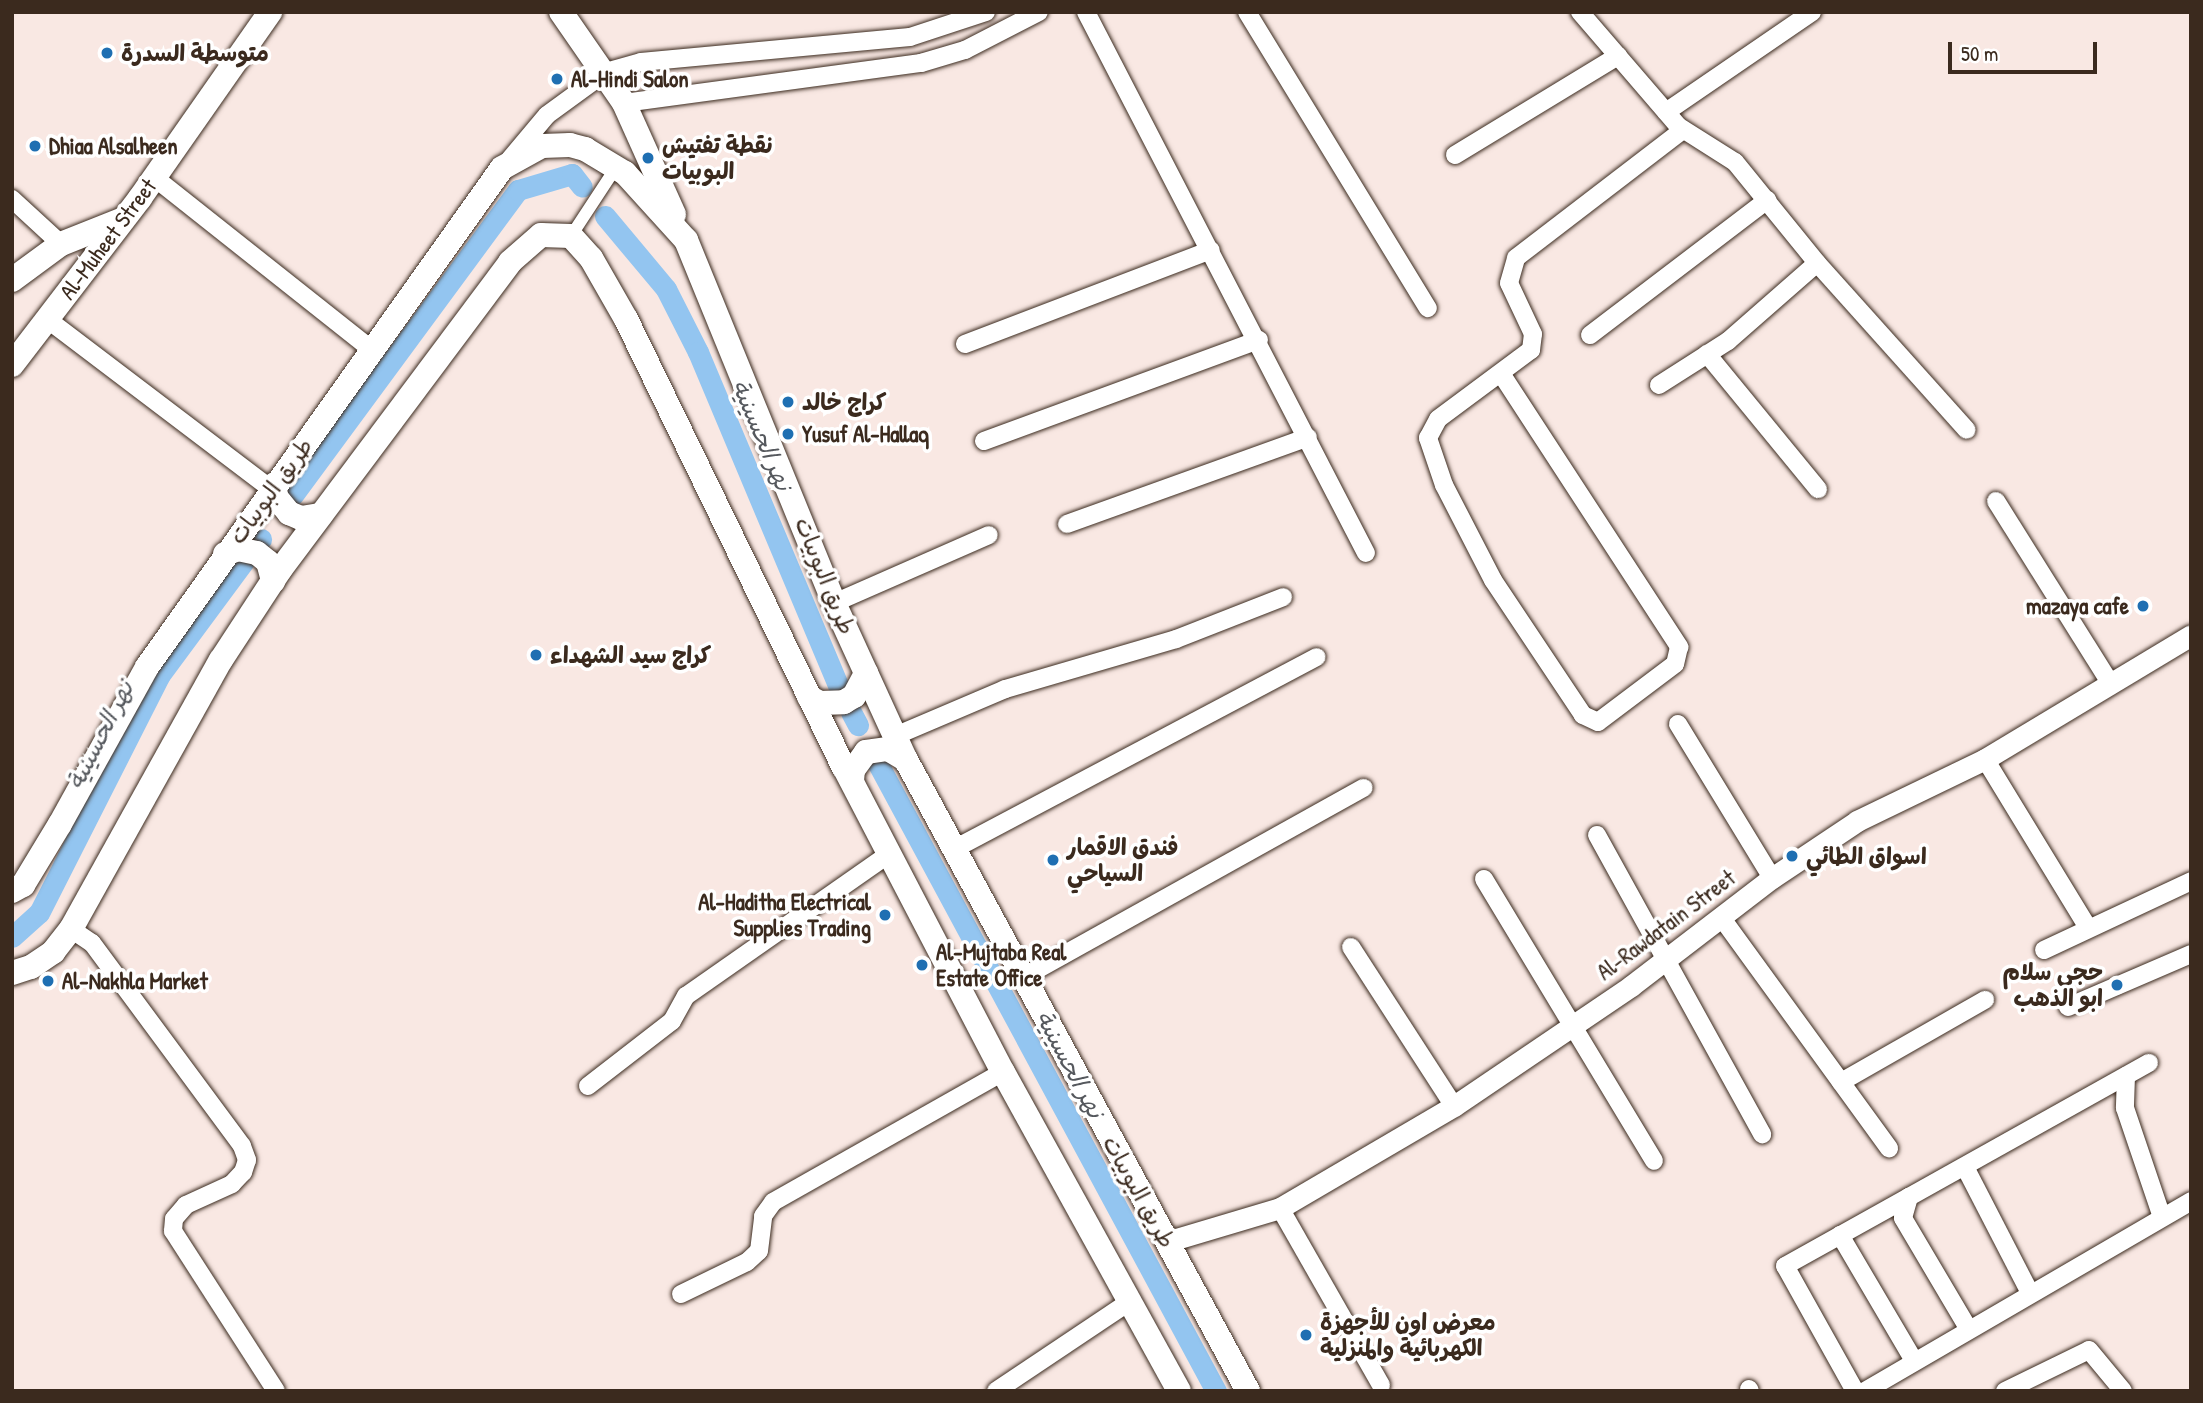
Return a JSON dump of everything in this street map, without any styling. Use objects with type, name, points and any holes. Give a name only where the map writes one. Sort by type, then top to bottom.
[{"type":"main road","name":"Al-Muheet Street","points":[[13,362],[155,178],[270,12]]},
{"type":"main road","points":[[561,12],[606,72],[624,103],[686,240]]},
{"type":"main road","name":"طريق البوبيات","points":[[12,891],[23,885],[60,824],[147,667],[502,169],[542,146],[556,144],[585,149],[617,166],[686,240],[834,603],[906,760],[1248,1391]]},
{"type":"main road","points":[[12,280],[61,244],[123,219]]},
{"type":"main road","points":[[12,973],[31,967],[53,951],[71,929],[221,660],[273,581],[510,262],[541,235],[571,236],[591,258],[626,319],[852,781],[1003,1072],[1179,1391]]},
{"type":"main road","points":[[273,487],[276,497],[289,513],[301,518],[321,515]]},
{"type":"main road","points":[[225,554],[244,549],[257,553],[268,562],[273,581]]},
{"type":"main road","points":[[809,697],[832,705],[844,702],[854,696],[866,673]]},
{"type":"main road","points":[[852,781],[853,770],[866,752],[888,748],[906,760]]},
{"type":"street","points":[[502,169],[547,115],[606,72],[641,62],[910,37],[986,12]]},
{"type":"street","points":[[624,103],[921,63],[965,50],[1039,12]]},
{"type":"street","points":[[1086,12],[1259,340],[1366,553]]},
{"type":"street","points":[[1247,12],[1428,308]]},
{"type":"street","points":[[1580,12],[1683,130],[1735,162],[1817,262],[1967,430]]},
{"type":"street","points":[[1666,112],[1812,12]]},
{"type":"street","points":[[1455,155],[1618,56]]},
{"type":"street","points":[[1502,375],[1679,647],[1675,664],[1598,722],[1583,715],[1493,580],[1430,453],[1429,438],[1438,419],[1528,354],[1534,339],[1509,283],[1516,258],[1683,130]]},
{"type":"street","points":[[571,236],[617,166]]},
{"type":"street","points":[[155,178],[372,350]]},
{"type":"street","points":[[12,199],[61,244]]},
{"type":"street","points":[[1590,335],[1767,200]]},
{"type":"street","points":[[965,344],[1211,250]]},
{"type":"street","points":[[1659,385],[1728,341],[1817,262]]},
{"type":"street","points":[[47,319],[273,487]]},
{"type":"street","points":[[984,441],[1259,340]]},
{"type":"street","points":[[1707,354],[1818,489]]},
{"type":"street","points":[[1067,524],[1308,437]]},
{"type":"street","points":[[1996,501],[2109,681]]},
{"type":"street","points":[[834,603],[989,535]]},
{"type":"street","points":[[895,736],[1005,689],[1176,639],[1283,597]]},
{"type":"street","name":"Al-Rawdatain Street","points":[[1166,1242],[1280,1208],[1454,1107],[1665,962],[1772,878],[1857,821],[1985,759],[2109,681],[2191,635]]},
{"type":"street","points":[[956,848],[1316,657]]},
{"type":"street","points":[[1678,724],[1772,878]]},
{"type":"street","points":[[1985,759],[2088,928]]},
{"type":"street","points":[[1022,978],[1364,788]]},
{"type":"street","points":[[1597,835],[1762,1134]]},
{"type":"street","points":[[588,1086],[672,1021],[686,996],[890,853]]},
{"type":"street","points":[[1484,879],[1654,1161]]},
{"type":"street","points":[[2044,950],[2191,881]]},
{"type":"street","points":[[1721,917],[1889,1148]]},
{"type":"street","points":[[71,929],[92,943],[242,1146],[247,1160],[243,1172],[232,1184],[186,1205],[174,1219],[173,1231],[276,1391]]},
{"type":"street","points":[[1351,947],[1454,1107]]},
{"type":"street","points":[[2068,1007],[2191,954]]},
{"type":"street","points":[[1841,1082],[1985,1000]]},
{"type":"street","points":[[1855,1391],[1785,1266],[2149,1063]]},
{"type":"street","points":[[681,1294],[747,1262],[759,1251],[763,1216],[773,1202],[1003,1072]]},
{"type":"street","points":[[2126,1076],[2125,1108],[2162,1217]]},
{"type":"street","points":[[1965,1167],[2030,1293]]},
{"type":"street","points":[[1909,1197],[1903,1218],[1968,1328]]},
{"type":"street","points":[[1865,1391],[1913,1359],[2191,1200]]},
{"type":"street","points":[[1280,1208],[1381,1385]]},
{"type":"street","points":[[1840,1235],[1913,1359]]},
{"type":"street","points":[[996,1391],[1129,1302]]},
{"type":"street","points":[[2005,1391],[2089,1350],[2123,1391]]},
{"type":"waterway","name":"نهر الحسينية","points":[[293,495],[518,190],[572,174],[582,187]]},
{"type":"waterway","name":"نهر الحسينية","points":[[605,216],[666,289],[698,352],[840,690]]},
{"type":"waterway","name":"نهر الحسينية","points":[[12,937],[39,913],[159,676],[244,561]]},
{"type":"waterway","name":"نهر الحسينية","points":[[851,712],[858,725]]},
{"type":"waterway","name":"نهر الحسينية","points":[[877,762],[1216,1391]]},
{"type":"place","name":"متوسطة السدرة","points":[[107,53]]},
{"type":"place","name":"Al-Hindi Salon","points":[[557,79]]},
{"type":"place","name":"Dhiaa Alsalheen","points":[[35,146]]},
{"type":"place","name":"نقطة تفتيش البوبيات","points":[[648,158]]},
{"type":"place","name":"كراج خالد","points":[[788,402]]},
{"type":"place","name":"Yusuf Al-Hallaq","points":[[788,434]]},
{"type":"place","name":"mazaya cafe","points":[[2143,606]]},
{"type":"place","name":"كراج سيد الشهداء","points":[[536,655]]},
{"type":"place","name":"اسواق الطائي","points":[[1792,856]]},
{"type":"place","name":"فندق الاقمار السياحي","points":[[1053,860]]},
{"type":"place","name":"Al-Haditha Electrical Supplies Trading","points":[[885,915]]},
{"type":"place","name":"Al-Mujtaba Real Estate Office","points":[[922,965]]},
{"type":"place","name":"Al-Nakhla Market","points":[[48,981]]},
{"type":"place","name":"حجي سلام ابو الذهب","points":[[2117,985]]},
{"type":"place","name":"معرض اون للأجهزة الكهربائية والمنزلية","points":[[1306,1335]]}]
